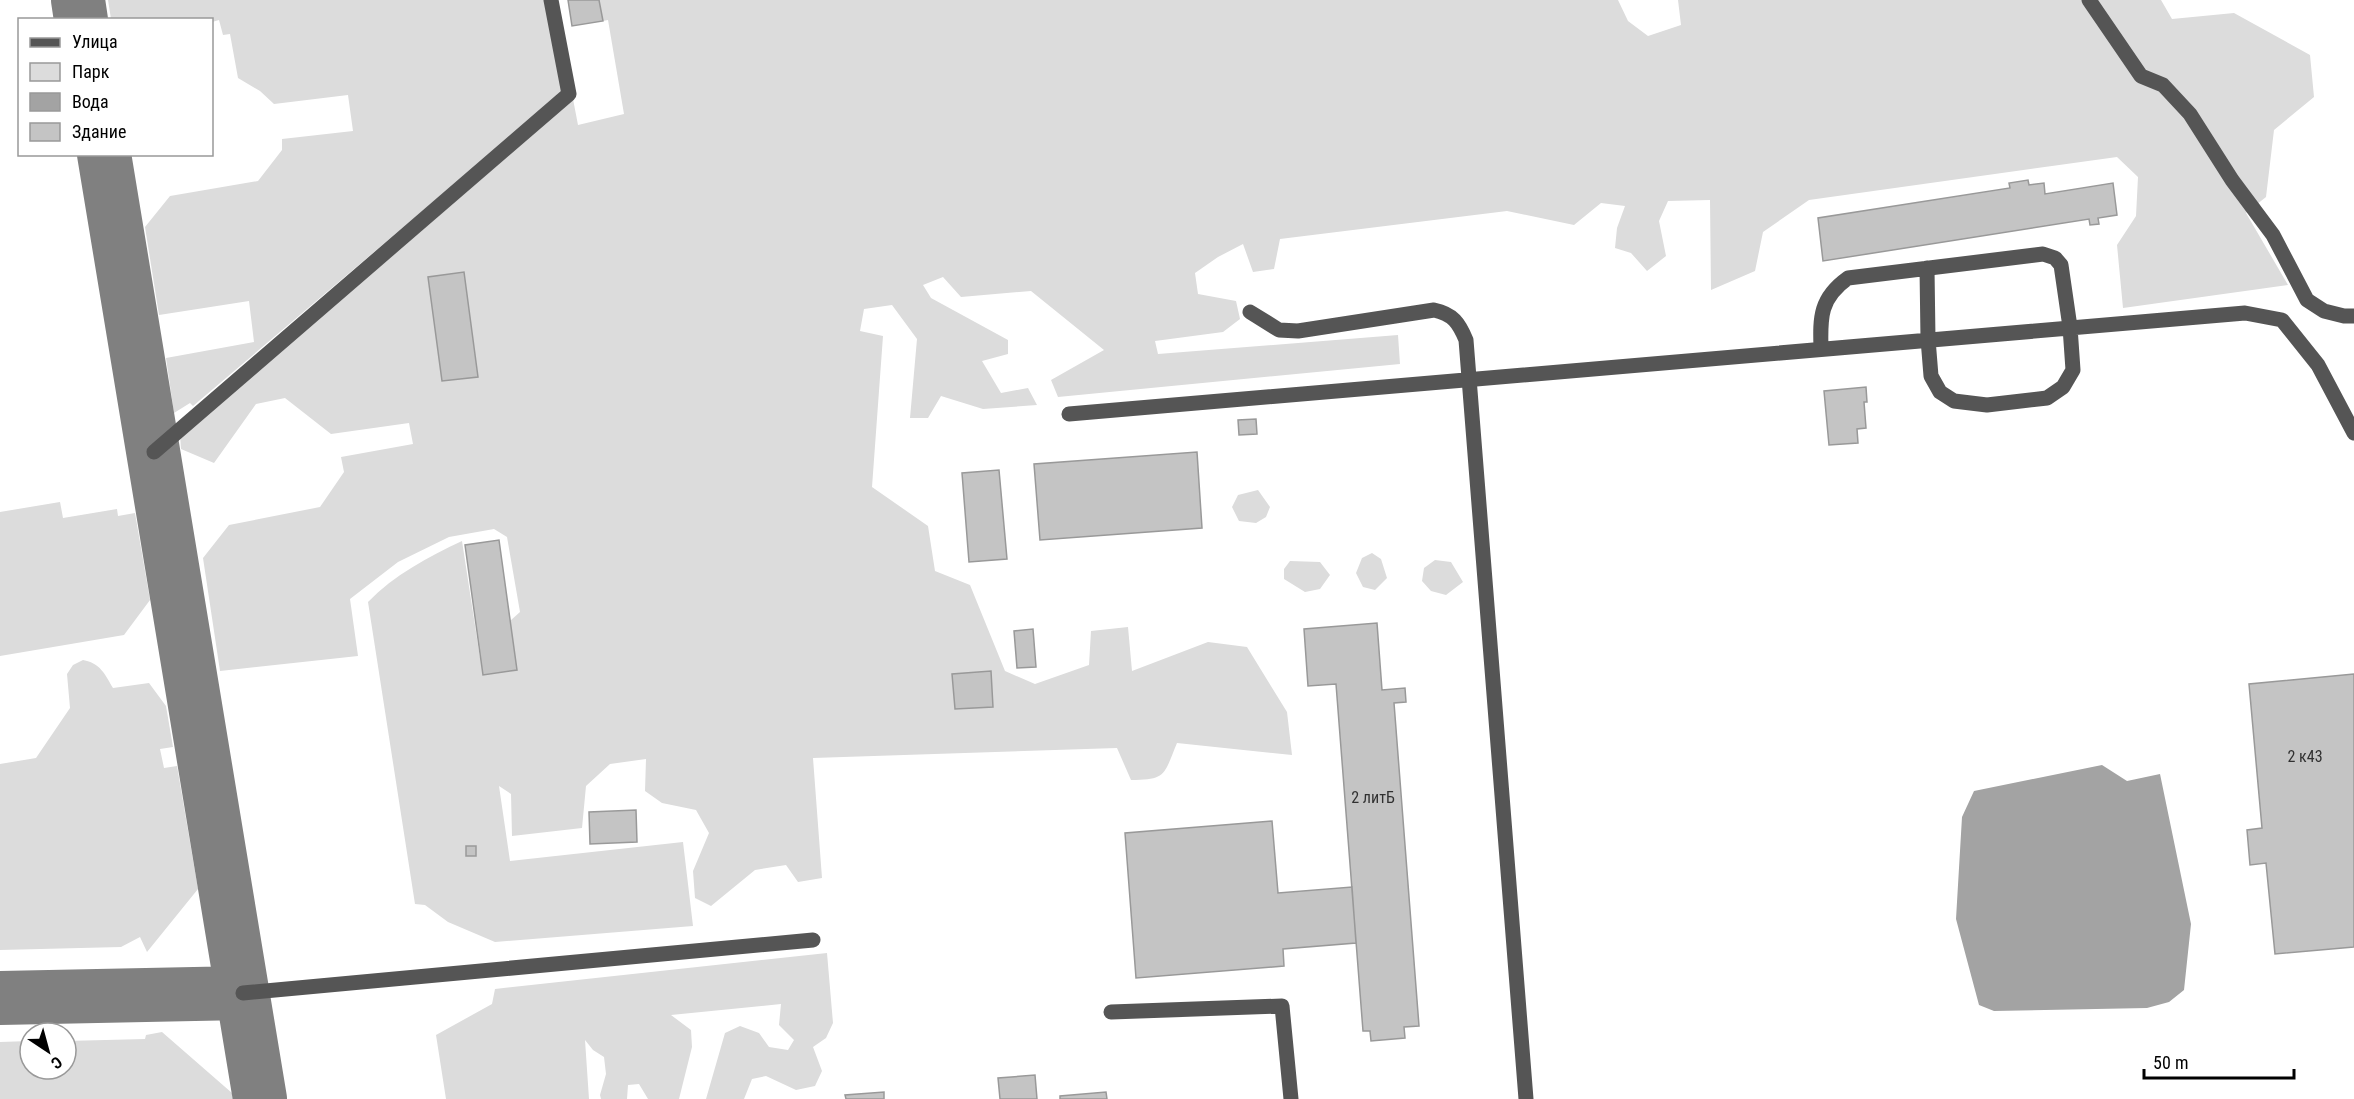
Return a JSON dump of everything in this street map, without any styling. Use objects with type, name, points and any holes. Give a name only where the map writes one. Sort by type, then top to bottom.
[{"type":"lane","points":[[154,452],[569,94],[551,0]]},
{"type":"lane","points":[[2089,0],[2141,76],[2163,85],[2190,114],[2232,180],[2273,235],[2307,300],[2325,311],[2354,316]]},
{"type":"lane","points":[[1821,348],[1820,316],[1827,300],[1838,285],[1848,278],[1927,268],[2043,254],[2055,258],[2061,265],[2070,327],[2073,370],[2063,387],[2046,398],[1986,405],[1954,402],[1940,392],[1931,376],[1927,268]]},
{"type":"lane","points":[[1250,312],[1279,330],[1298,331],[1434,310],[1448,313],[1459,324],[1466,340],[1526,1099]]},
{"type":"lane","points":[[1069,414],[2245,313],[2283,320],[2318,365],[2354,433]]},
{"type":"lane","points":[[243,993],[813,940]]},
{"type":"lane","points":[[1111,1012],[1282,1006],[1291,1099]]},
{"type":"green space","points":[[108,0],[545,0],[562,92],[193,406],[190,403],[174,413],[166,358],[254,342],[249,301],[159,315],[145,227],[170,196],[258,181],[282,150],[282,139],[353,131],[348,95],[274,104],[260,91],[238,78],[230,34],[223,35],[219,20],[213,22],[213,18],[111,18]]},
{"type":"green space","points":[[599,0],[1618,0],[1628,21],[1648,36],[1681,25],[1678,0],[2161,0],[2172,19],[2234,13],[2310,55],[2314,97],[2274,130],[2266,197],[2246,213],[2288,285],[2123,308],[2117,245],[2136,216],[2138,177],[2117,157],[1809,200],[1763,232],[1755,271],[1711,290],[1710,200],[1668,201],[1659,221],[1666,256],[1647,271],[1631,253],[1615,248],[1617,228],[1625,206],[1601,203],[1574,225],[1507,211],[1280,239],[1274,269],[1253,272],[1243,244],[1218,257],[1195,273],[1198,294],[1236,301],[1240,319],[1223,332],[1155,341],[1158,354],[1398,335],[1400,364],[1058,397],[1051,380],[1104,350],[1031,291],[961,297],[943,277],[923,285],[931,298],[1008,340],[1008,354],[982,361],[1001,393],[1028,388],[1037,405],[983,409],[941,396],[928,418],[910,418],[917,339],[892,305],[864,309],[860,331],[883,336],[872,487],[928,526],[935,571],[970,585],[1005,671],[1035,684],[1089,665],[1091,631],[1128,627],[1132,671],[1208,642],[1247,647],[1287,712],[1292,755],[1177,743],[1163,773],[1152,779],[1143,780],[1131,780],[1117,748],[813,758],[822,878],[798,882],[786,865],[755,870],[711,906],[695,898],[693,871],[709,833],[696,810],[662,803],[645,791],[646,759],[610,764],[586,786],[582,828],[512,836],[511,794],[499,786],[510,861],[683,842],[693,926],[495,942],[448,922],[425,905],[415,904],[368,602],[412,567],[462,541],[480,658],[490,639],[520,612],[507,537],[494,529],[449,537],[398,562],[350,599],[358,656],[220,671],[203,558],[229,525],[320,507],[344,472],[341,457],[413,444],[409,423],[331,434],[285,398],[256,404],[214,463],[181,449],[180,435],[402,248],[573,99],[578,125],[624,114],[608,20],[603,21]],"holes":[[[464,273],[478,376],[443,381],[428,278]]]},
{"type":"green space","points":[[1258,490],[1270,507],[1266,517],[1256,523],[1239,521],[1232,507],[1238,495]]},
{"type":"green space","points":[[60,502],[63,518],[117,509],[118,516],[135,513],[150,600],[124,635],[0,656],[0,512]]},
{"type":"green space","points":[[1372,553],[1381,559],[1387,578],[1375,590],[1363,587],[1356,573],[1362,558]]},
{"type":"green space","points":[[1435,560],[1451,562],[1463,582],[1446,595],[1431,591],[1422,581],[1424,568]]},
{"type":"green space","points":[[1290,561],[1320,562],[1330,575],[1320,589],[1305,592],[1284,579],[1284,569]]},
{"type":"green space","points":[[83,660],[98,666],[113,688],[149,683],[166,706],[173,747],[160,749],[164,768],[177,766],[198,889],[147,952],[140,937],[121,947],[0,950],[0,764],[36,758],[70,708],[67,674],[73,665]]},
{"type":"green space","points":[[827,953],[833,1023],[826,1038],[813,1047],[822,1071],[815,1086],[796,1090],[766,1076],[752,1079],[744,1099],[706,1099],[725,1033],[740,1026],[759,1033],[769,1047],[788,1050],[794,1040],[779,1025],[781,1004],[671,1015],[691,1030],[692,1047],[679,1099],[648,1099],[639,1084],[628,1085],[627,1099],[601,1099],[606,1074],[604,1057],[593,1050],[585,1040],[589,1099],[446,1099],[436,1035],[492,1004],[495,989]]},
{"type":"green space","points":[[162,1032],[232,1093],[233,1099],[0,1099],[0,1042],[18,1041],[18,1081],[78,1081],[78,1041],[145,1039],[146,1035]]},
{"type":"water","points":[[2102,765],[2127,781],[2160,774],[2191,924],[2184,990],[2169,1002],[2147,1008],[1994,1011],[1979,1005],[1956,919],[1962,817],[1974,791]]},
{"type":"building","points":[[568,0],[599,0],[603,21],[572,26]]},
{"type":"building","points":[[2028,180],[2029,185],[2044,183],[2045,194],[2113,183],[2117,215],[2098,218],[2099,224],[2090,225],[2089,219],[1823,261],[1818,218],[2010,188],[2009,183]]},
{"type":"building","points":[[464,272],[478,377],[442,381],[428,277]]},
{"type":"building","points":[[1866,387],[1867,402],[1864,402],[1866,428],[1857,429],[1858,443],[1829,445],[1824,391]]},
{"type":"building","points":[[1256,419],[1257,434],[1239,435],[1238,420]]},
{"type":"building","points":[[1197,452],[1202,528],[1040,540],[1034,464]]},
{"type":"building","points":[[999,470],[1007,559],[969,562],[962,473]]},
{"type":"building","points":[[499,540],[517,670],[483,675],[465,545]]},
{"type":"building","points":[[1377,623],[1382,690],[1405,688],[1406,702],[1394,703],[1419,1026],[1404,1027],[1405,1038],[1371,1041],[1370,1031],[1363,1031],[1336,684],[1308,686],[1304,629]]},
{"type":"building","points":[[1033,629],[1036,667],[1017,668],[1014,631]]},
{"type":"building","points":[[991,671],[993,707],[955,709],[952,674]]},
{"type":"building","points":[[2354,674],[2354,947],[2275,954],[2266,863],[2250,865],[2247,830],[2262,828],[2249,684]]},
{"type":"building","points":[[636,810],[637,842],[590,844],[589,812]]},
{"type":"building","points":[[1272,821],[1278,893],[1352,887],[1356,943],[1283,949],[1284,966],[1136,978],[1125,833]]},
{"type":"building","points":[[466,846],[476,846],[476,856],[466,856]]},
{"type":"building","points":[[1035,1075],[1037,1099],[1000,1099],[998,1078]]},
{"type":"building","points":[[884,1092],[884,1099],[846,1099],[845,1095]]},
{"type":"building","points":[[1106,1092],[1107,1099],[1060,1099],[1060,1096]]},
{"type":"taxiway","points":[[78,0],[81,18]]},
{"type":"taxiway","points":[[104,156],[260,1099]]},
{"type":"taxiway","points":[[0,998],[243,993]]}]
